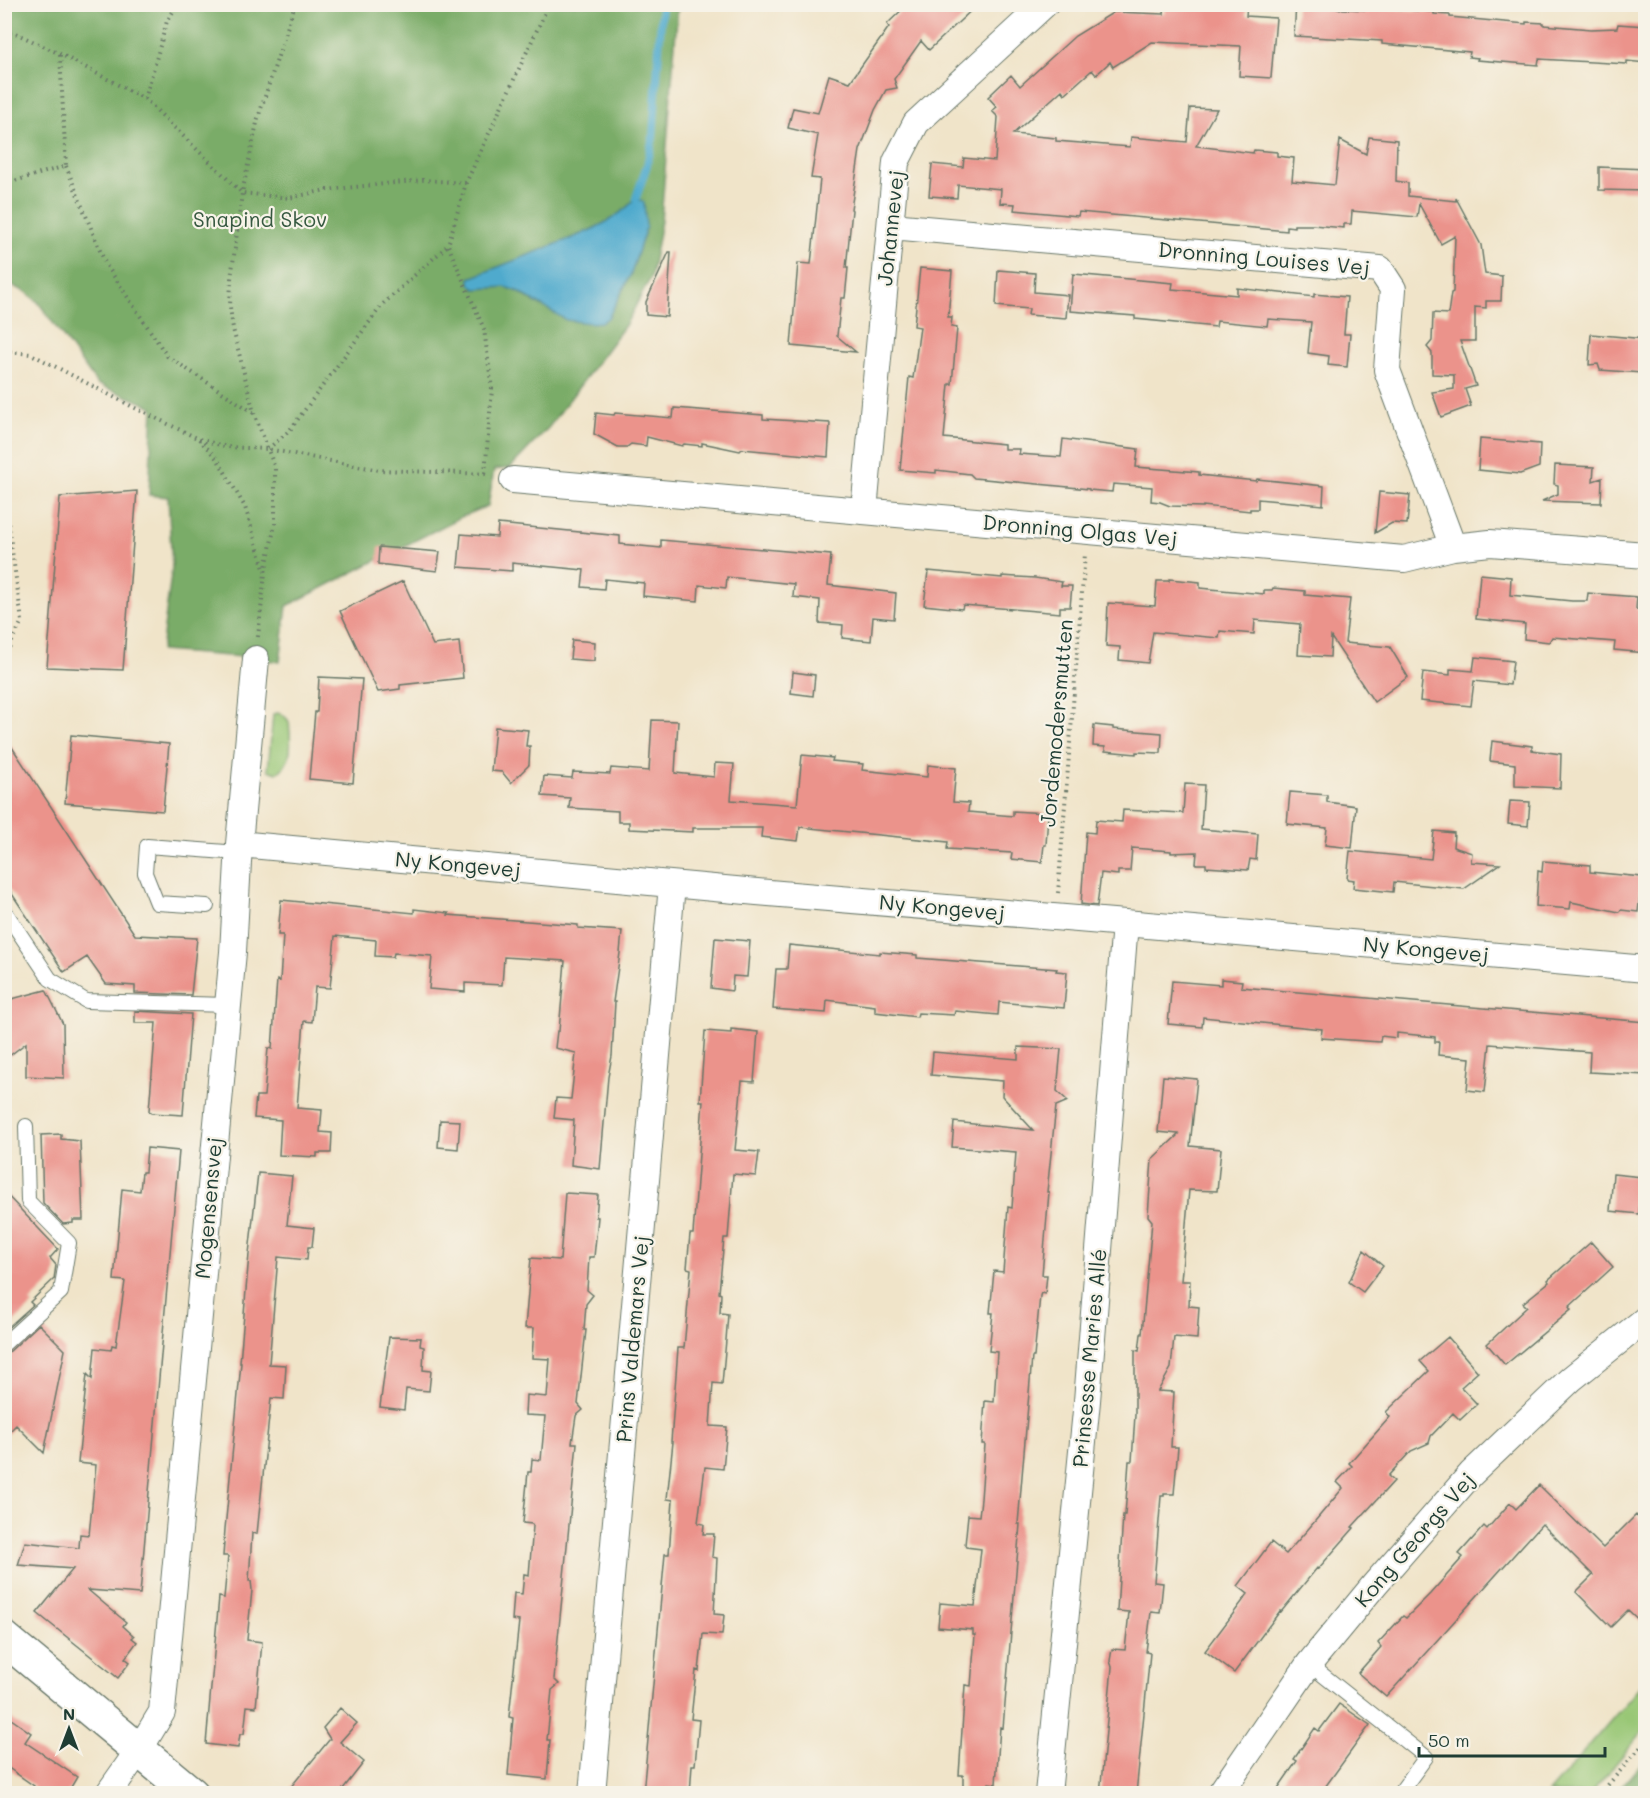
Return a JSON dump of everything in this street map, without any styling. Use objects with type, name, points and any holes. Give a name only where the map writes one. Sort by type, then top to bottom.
[{"type":"street","name":"Johannevej","points":[[864,512],[896,162],[916,123],[1045,4]]},
{"type":"street","name":"Dronning Louises Vej","points":[[891,226],[1380,269],[1393,289],[1387,370],[1453,547]]},
{"type":"street","name":"Dronning Olgas Vej","points":[[513,480],[1404,560],[1453,547],[1490,543],[1646,555]]},
{"type":"street","name":"Mogensensvej","points":[[108,1794],[162,1712],[233,952],[239,848],[256,659]]},
{"type":"street","name":"Ny Kongevej","points":[[239,848],[1646,969]]},
{"type":"street","name":"Prins Valdemars Vej","points":[[592,1794],[672,885]]},
{"type":"street","name":"Prinsesse Maries Allé","points":[[1048,1794],[1087,1401],[1125,923]]},
{"type":"street","name":"Kong Georgs Vej","points":[[1220,1794],[1309,1664],[1471,1474],[1571,1379],[1646,1319]]},
{"type":"street","points":[[4,1638],[192,1794]]},
{"type":"lane","points":[[207,906],[157,903],[145,873],[147,846],[239,848]]},
{"type":"lane","points":[[4,910],[50,978],[86,1001],[227,1005]]},
{"type":"lane","points":[[4,1344],[61,1292],[69,1243],[28,1202],[26,1126]]},
{"type":"lane","points":[[1309,1664],[1426,1757],[1399,1794]]},
{"type":"path","points":[[145,99],[167,21],[178,4]]},
{"type":"path","points":[[256,659],[265,573],[275,524],[274,468],[254,413],[233,330],[230,307],[242,193],[258,118],[295,4]]},
{"type":"path","points":[[267,449],[290,430],[382,305],[448,245],[466,183],[549,4]]},
{"type":"path","points":[[4,33],[13,32],[60,54],[145,99],[242,193],[289,198],[326,190],[423,180],[466,183]]},
{"type":"path","points":[[60,54],[66,166],[105,263],[167,356],[254,413]]},
{"type":"path","points":[[4,184],[66,166]]},
{"type":"path","points":[[448,245],[484,329],[492,389],[485,473]]},
{"type":"path","points":[[4,351],[31,354],[199,439],[228,447],[267,449],[379,470],[485,473],[513,480]]},
{"type":"path","points":[[199,439],[218,460],[245,507],[265,573]]},
{"type":"path","points":[[4,494],[22,621],[4,658]]},
{"type":"path","name":"Jordemodersmutten","points":[[1055,918],[1087,531]]},
{"type":"path","points":[[1600,1794],[1646,1741]]},
{"type":"green space","name":"Snapind Skov","points":[[5,5],[678,5],[661,221],[651,277],[626,324],[549,427],[510,468],[494,470],[488,506],[461,517],[287,606],[280,662],[161,651],[172,567],[168,497],[149,495],[153,407],[97,384],[38,302],[24,291],[5,283]],"holes":[[[636,198],[646,227],[631,274],[608,318],[541,306],[517,291],[505,287],[475,289],[470,278],[593,229],[616,216]]]},
{"type":"green space","points":[[278,713],[285,716],[289,722],[290,755],[286,765],[277,773],[268,770],[273,714]]},
{"type":"green space","points":[[1645,1681],[1645,1729],[1591,1793],[1548,1793]]},
{"type":"green space","points":[[1645,1759],[1645,1793],[1616,1793]]},
{"type":"water","points":[[636,198],[644,202],[646,227],[631,274],[608,318],[602,322],[566,320],[517,291],[505,287],[475,289],[470,284],[470,278],[605,223]]},
{"type":"building","points":[[908,4],[978,4],[929,50],[921,41],[894,79],[897,88],[886,90],[875,110],[860,150],[851,209],[845,298],[841,298],[837,336],[856,352],[791,346],[798,263],[811,264],[820,179],[811,178],[818,135],[788,128],[793,108],[818,113],[829,75],[850,82],[889,27],[887,24]]},
{"type":"building","points":[[1165,4],[1247,4],[1246,16],[1276,18],[1271,78],[1239,76],[1241,46],[1152,42],[1113,67],[1110,62],[1096,75],[1092,70],[1065,94],[1062,90],[1013,134],[1056,138],[1056,141],[1130,147],[1131,137],[1187,142],[1190,108],[1217,109],[1196,146],[1253,153],[1254,150],[1277,152],[1277,156],[1294,158],[1292,181],[1335,185],[1340,140],[1366,154],[1369,137],[1397,140],[1396,181],[1408,183],[1408,196],[1456,201],[1456,198],[1481,245],[1485,274],[1502,276],[1501,301],[1486,301],[1486,308],[1475,307],[1475,341],[1460,341],[1476,386],[1465,389],[1471,406],[1441,417],[1432,392],[1454,389],[1454,375],[1432,374],[1432,353],[1427,347],[1432,341],[1433,313],[1448,314],[1453,292],[1455,236],[1441,244],[1419,204],[1417,217],[1352,211],[1351,224],[1344,224],[1344,228],[1294,225],[1294,227],[1287,226],[1287,231],[1079,212],[1078,216],[1014,210],[1015,204],[1000,203],[1001,189],[958,185],[957,198],[929,196],[932,164],[963,167],[964,158],[995,161],[998,117],[992,111],[997,107],[988,97],[1011,75],[1020,86],[1075,36],[1114,12],[1164,14]]},
{"type":"building","points":[[1296,4],[1327,5],[1327,8],[1367,10],[1367,7],[1434,12],[1434,14],[1450,15],[1450,17],[1526,24],[1526,22],[1544,23],[1544,25],[1591,29],[1617,28],[1618,24],[1646,26],[1646,63],[1539,59],[1538,65],[1477,60],[1478,58],[1469,57],[1470,52],[1382,44],[1382,41],[1294,36]]},
{"type":"building","points":[[1599,167],[1646,169],[1646,191],[1599,190]]},
{"type":"building","points":[[671,252],[667,317],[646,315],[646,302]]},
{"type":"building","points":[[920,268],[952,271],[948,317],[952,317],[951,327],[957,328],[944,438],[1004,444],[1004,449],[1020,449],[1019,454],[1061,457],[1063,439],[1138,449],[1136,467],[1199,472],[1199,475],[1256,481],[1257,479],[1324,486],[1323,505],[1258,499],[1258,509],[1250,509],[1250,511],[1203,506],[1170,506],[1151,501],[1152,487],[1113,484],[1112,492],[974,478],[970,474],[936,470],[936,473],[900,470],[909,377],[913,378],[920,327],[914,326]]},
{"type":"building","points":[[998,270],[1035,273],[1034,292],[1068,295],[1066,318],[1028,315],[1029,309],[996,306]]},
{"type":"building","points":[[1073,274],[1173,283],[1172,289],[1237,295],[1237,288],[1314,297],[1314,294],[1347,297],[1344,334],[1350,334],[1347,367],[1328,365],[1329,356],[1308,353],[1311,322],[1268,319],[1267,326],[1217,321],[1216,327],[1135,319],[1135,316],[1070,311]]},
{"type":"building","points":[[1591,334],[1645,339],[1642,373],[1600,370],[1598,364],[1589,365]]},
{"type":"building","points":[[674,408],[763,415],[763,419],[830,423],[828,457],[742,449],[740,451],[702,443],[702,446],[684,444],[682,446],[647,437],[646,446],[631,444],[627,447],[618,447],[594,434],[596,413],[673,418]]},
{"type":"building","points":[[1480,439],[1540,444],[1539,467],[1520,474],[1478,470]]},
{"type":"building","points":[[1555,465],[1594,467],[1593,481],[1602,478],[1601,503],[1542,501],[1558,494],[1558,485],[1554,484]]},
{"type":"building","points":[[137,491],[123,670],[47,667],[60,497]]},
{"type":"building","points":[[1379,492],[1410,495],[1407,524],[1392,523],[1375,533]]},
{"type":"building","points":[[498,524],[620,536],[620,544],[661,548],[661,540],[831,555],[828,585],[896,593],[894,619],[873,617],[871,641],[842,638],[843,625],[819,623],[820,600],[793,597],[794,584],[727,577],[726,588],[699,585],[698,601],[643,596],[644,583],[605,579],[604,589],[582,587],[584,570],[512,563],[512,571],[458,567],[461,534],[497,537]]},
{"type":"building","points":[[379,547],[440,552],[437,571],[378,564]]},
{"type":"building","points":[[928,571],[1062,582],[1061,586],[1072,586],[1070,607],[1060,607],[1060,613],[963,605],[962,609],[924,605]]},
{"type":"building","points":[[1480,574],[1511,577],[1510,595],[1572,601],[1587,601],[1588,593],[1637,597],[1636,609],[1646,610],[1646,653],[1614,650],[1615,642],[1552,637],[1549,642],[1524,639],[1525,624],[1476,619]]},
{"type":"building","points":[[1169,579],[1200,582],[1200,588],[1264,594],[1264,590],[1273,588],[1305,591],[1305,595],[1350,599],[1345,643],[1390,647],[1408,677],[1374,702],[1331,637],[1330,657],[1298,655],[1300,624],[1255,620],[1254,634],[1220,631],[1219,638],[1153,632],[1148,663],[1119,660],[1120,647],[1106,646],[1108,603],[1155,606],[1157,581],[1169,581]]},
{"type":"building","points":[[403,581],[433,645],[459,642],[463,678],[400,685],[400,689],[378,692],[340,611]]},
{"type":"building","points":[[572,640],[595,642],[594,661],[570,659]]},
{"type":"building","points":[[1475,657],[1513,661],[1510,685],[1474,681],[1471,706],[1420,701],[1423,672],[1450,675],[1450,669],[1473,671]]},
{"type":"building","points":[[793,672],[815,675],[813,696],[791,693]]},
{"type":"building","points":[[319,677],[362,679],[353,783],[309,779]]},
{"type":"building","points":[[652,720],[678,721],[675,773],[714,777],[715,763],[734,764],[731,800],[797,805],[802,755],[863,764],[862,770],[927,777],[928,765],[956,768],[953,802],[969,803],[968,812],[1013,816],[1013,811],[1048,815],[1046,845],[1044,845],[1042,862],[1011,859],[1012,853],[947,849],[948,842],[800,827],[798,841],[761,837],[762,828],[693,828],[693,832],[629,829],[629,822],[618,822],[618,811],[569,808],[570,798],[542,796],[544,776],[572,778],[573,772],[610,774],[611,768],[649,771]]},
{"type":"building","points":[[1094,725],[1162,733],[1161,753],[1136,752],[1136,754],[1105,751],[1105,747],[1093,746]]},
{"type":"building","points":[[495,727],[528,730],[526,746],[530,746],[529,765],[511,783],[502,772],[491,771]]},
{"type":"building","points":[[4,735],[135,935],[197,938],[191,995],[135,993],[135,986],[106,984],[87,957],[64,972],[4,882]]},
{"type":"building","points":[[71,735],[169,744],[163,811],[65,803]]},
{"type":"building","points":[[1492,741],[1532,746],[1532,750],[1561,754],[1560,788],[1515,786],[1515,764],[1490,761]]},
{"type":"building","points":[[1185,784],[1204,785],[1201,829],[1258,834],[1256,860],[1250,859],[1248,870],[1206,867],[1206,864],[1196,864],[1197,852],[1171,853],[1171,851],[1132,848],[1130,871],[1118,871],[1118,875],[1101,873],[1097,906],[1081,904],[1086,832],[1095,833],[1096,820],[1122,822],[1123,810],[1183,813]]},
{"type":"building","points":[[1290,792],[1327,795],[1327,802],[1356,806],[1352,848],[1325,845],[1327,828],[1287,824]]},
{"type":"building","points":[[1510,801],[1530,802],[1528,826],[1508,824]]},
{"type":"building","points":[[1434,831],[1454,833],[1453,847],[1472,853],[1471,862],[1500,864],[1464,889],[1394,882],[1393,892],[1353,888],[1354,880],[1347,879],[1350,851],[1431,859]]},
{"type":"building","points":[[1543,861],[1590,865],[1590,872],[1642,877],[1638,912],[1621,910],[1619,912],[1571,902],[1570,909],[1536,906],[1538,871],[1542,872]]},
{"type":"building","points":[[281,900],[414,913],[414,909],[449,913],[448,915],[578,925],[578,928],[622,931],[613,1002],[615,1002],[612,1056],[600,1169],[571,1165],[574,1120],[554,1118],[556,1098],[571,1099],[576,1053],[555,1048],[557,1031],[559,1031],[565,961],[504,957],[502,985],[465,983],[465,992],[429,989],[432,956],[394,953],[393,957],[375,956],[376,940],[335,936],[330,988],[315,987],[312,1022],[304,1021],[297,1108],[322,1110],[320,1132],[332,1133],[331,1153],[317,1153],[317,1157],[279,1155],[281,1120],[254,1118],[256,1096],[264,1096],[268,1048],[272,1049],[283,935],[278,935]]},
{"type":"building","points":[[715,938],[750,941],[747,977],[733,976],[732,991],[711,988]]},
{"type":"building","points":[[789,945],[1057,969],[1056,971],[1067,972],[1064,1008],[999,1002],[998,1015],[955,1011],[954,1015],[918,1013],[917,1017],[875,1012],[875,1006],[827,1000],[826,1013],[773,1009],[776,969],[787,969]]},
{"type":"building","points":[[1221,979],[1242,981],[1241,987],[1646,1022],[1646,1075],[1589,1072],[1590,1052],[1490,1044],[1485,1092],[1467,1090],[1470,1058],[1438,1055],[1439,1042],[1435,1042],[1435,1037],[1397,1033],[1397,1038],[1381,1036],[1380,1042],[1321,1038],[1322,1029],[1203,1017],[1202,1027],[1168,1024],[1172,981],[1221,985]]},
{"type":"building","points":[[46,990],[63,1024],[64,1078],[26,1076],[26,1043],[4,1060],[4,1001]]},
{"type":"building","points":[[135,1011],[191,1014],[183,1115],[149,1111],[156,1023],[135,1023]]},
{"type":"building","points":[[731,1029],[758,1032],[754,1082],[742,1081],[735,1150],[759,1152],[756,1176],[733,1174],[728,1238],[724,1238],[719,1293],[721,1294],[720,1313],[728,1314],[722,1384],[713,1383],[710,1426],[727,1427],[723,1469],[705,1467],[698,1523],[704,1524],[703,1534],[714,1534],[712,1557],[717,1558],[714,1614],[724,1615],[722,1635],[703,1634],[699,1671],[696,1670],[691,1719],[699,1720],[690,1794],[643,1794],[665,1554],[669,1554],[673,1500],[667,1499],[673,1442],[671,1442],[678,1348],[684,1348],[691,1269],[687,1268],[690,1234],[693,1234],[703,1101],[700,1101],[705,1031],[731,1033]]},
{"type":"building","points":[[1018,1047],[1061,1049],[1057,1091],[1068,1101],[1056,1106],[1047,1192],[1049,1192],[1042,1275],[1047,1275],[1045,1294],[1041,1293],[1040,1296],[1034,1357],[1032,1357],[1003,1728],[1000,1727],[996,1784],[989,1783],[988,1794],[979,1794],[963,1792],[963,1775],[959,1775],[965,1685],[971,1686],[975,1635],[973,1635],[973,1630],[938,1627],[940,1603],[975,1606],[981,1549],[965,1545],[968,1515],[979,1516],[985,1444],[982,1444],[985,1401],[994,1402],[997,1352],[989,1351],[993,1313],[990,1313],[994,1271],[1003,1272],[1008,1207],[1012,1208],[1016,1152],[952,1147],[954,1122],[1033,1130],[1002,1096],[1003,1081],[931,1075],[933,1052],[1018,1059]]},
{"type":"building","points":[[1163,1076],[1197,1079],[1190,1146],[1221,1149],[1217,1191],[1189,1190],[1181,1281],[1190,1281],[1189,1306],[1199,1307],[1197,1339],[1174,1337],[1171,1368],[1158,1391],[1174,1392],[1171,1447],[1178,1447],[1174,1494],[1161,1496],[1154,1582],[1163,1583],[1160,1613],[1151,1612],[1146,1652],[1150,1653],[1136,1794],[1100,1794],[1112,1667],[1110,1661],[1112,1649],[1125,1650],[1129,1612],[1117,1611],[1123,1515],[1125,1515],[1129,1461],[1132,1461],[1135,1350],[1139,1351],[1142,1334],[1152,1221],[1148,1216],[1152,1159],[1179,1134],[1158,1132]]},
{"type":"building","points":[[440,1120],[460,1121],[458,1149],[438,1147]]},
{"type":"building","points":[[61,1134],[61,1139],[80,1141],[83,1220],[73,1220],[73,1223],[63,1224],[43,1203],[41,1135]]},
{"type":"building","points":[[147,1148],[179,1151],[140,1594],[88,1590],[126,1622],[123,1626],[137,1642],[125,1658],[130,1662],[118,1678],[37,1613],[73,1569],[18,1565],[25,1542],[79,1548],[80,1534],[89,1535],[96,1465],[78,1463],[87,1374],[92,1379],[95,1348],[111,1350],[112,1345],[116,1346],[125,1281],[114,1280],[122,1189],[140,1191],[142,1172],[145,1172]]},
{"type":"building","points":[[258,1173],[292,1176],[287,1225],[314,1228],[312,1247],[308,1247],[307,1260],[278,1257],[269,1364],[286,1365],[284,1399],[271,1398],[257,1534],[252,1533],[249,1581],[251,1581],[252,1590],[247,1640],[262,1642],[256,1707],[247,1706],[244,1734],[240,1734],[238,1748],[206,1744],[219,1597],[224,1598],[228,1556],[223,1556],[225,1529]]},
{"type":"building","points":[[1613,1174],[1642,1177],[1639,1214],[1610,1211]]},
{"type":"building","points":[[4,1192],[58,1249],[50,1258],[56,1265],[54,1279],[30,1302],[33,1305],[4,1331]]},
{"type":"building","points":[[565,1193],[598,1195],[596,1217],[598,1217],[594,1257],[589,1257],[587,1290],[593,1295],[586,1304],[584,1330],[586,1330],[578,1404],[583,1410],[576,1416],[572,1443],[577,1443],[554,1679],[559,1684],[552,1690],[547,1740],[550,1740],[547,1779],[508,1775],[513,1718],[509,1717],[519,1621],[512,1620],[514,1593],[522,1594],[524,1574],[529,1575],[533,1526],[523,1523],[528,1472],[531,1472],[532,1459],[541,1460],[545,1416],[525,1415],[526,1395],[547,1397],[550,1359],[532,1358],[534,1328],[525,1328],[531,1258],[560,1260]]},
{"type":"building","points":[[1591,1242],[1613,1267],[1569,1307],[1571,1310],[1505,1365],[1487,1344],[1527,1307],[1523,1303]]},
{"type":"building","points":[[1364,1250],[1383,1266],[1363,1292],[1349,1282]]},
{"type":"building","points":[[39,1324],[65,1350],[44,1453],[16,1425],[4,1437],[4,1353],[10,1351]]},
{"type":"building","points":[[389,1337],[421,1338],[420,1346],[424,1347],[423,1370],[431,1371],[429,1391],[406,1389],[404,1410],[380,1407]]},
{"type":"building","points":[[1448,1337],[1478,1372],[1461,1387],[1477,1404],[1460,1420],[1453,1413],[1431,1436],[1429,1443],[1411,1451],[1388,1476],[1394,1481],[1280,1611],[1234,1673],[1205,1651],[1248,1594],[1238,1586],[1271,1542],[1286,1554],[1343,1488],[1337,1482],[1352,1466],[1349,1463],[1390,1417],[1386,1412],[1429,1371],[1420,1361]]},
{"type":"building","points":[[1539,1485],[1603,1548],[1636,1515],[1646,1525],[1646,1627],[1628,1610],[1611,1627],[1576,1592],[1593,1575],[1542,1524],[1386,1697],[1358,1673],[1381,1647],[1378,1643],[1403,1616],[1406,1618],[1430,1594],[1463,1557],[1459,1554],[1484,1526],[1487,1529],[1510,1503],[1516,1509]]},
{"type":"building","points":[[1339,1704],[1370,1725],[1320,1794],[1274,1794],[1297,1761],[1294,1759],[1315,1728],[1319,1731]]},
{"type":"building","points":[[340,1708],[357,1723],[340,1742],[364,1762],[339,1794],[285,1794],[330,1739],[323,1728]]},
{"type":"building","points":[[4,1714],[31,1733],[25,1742],[77,1777],[67,1794],[29,1794],[34,1786],[7,1767],[4,1770]]},
{"type":"waterway","points":[[636,198],[653,137],[662,4]]}]
